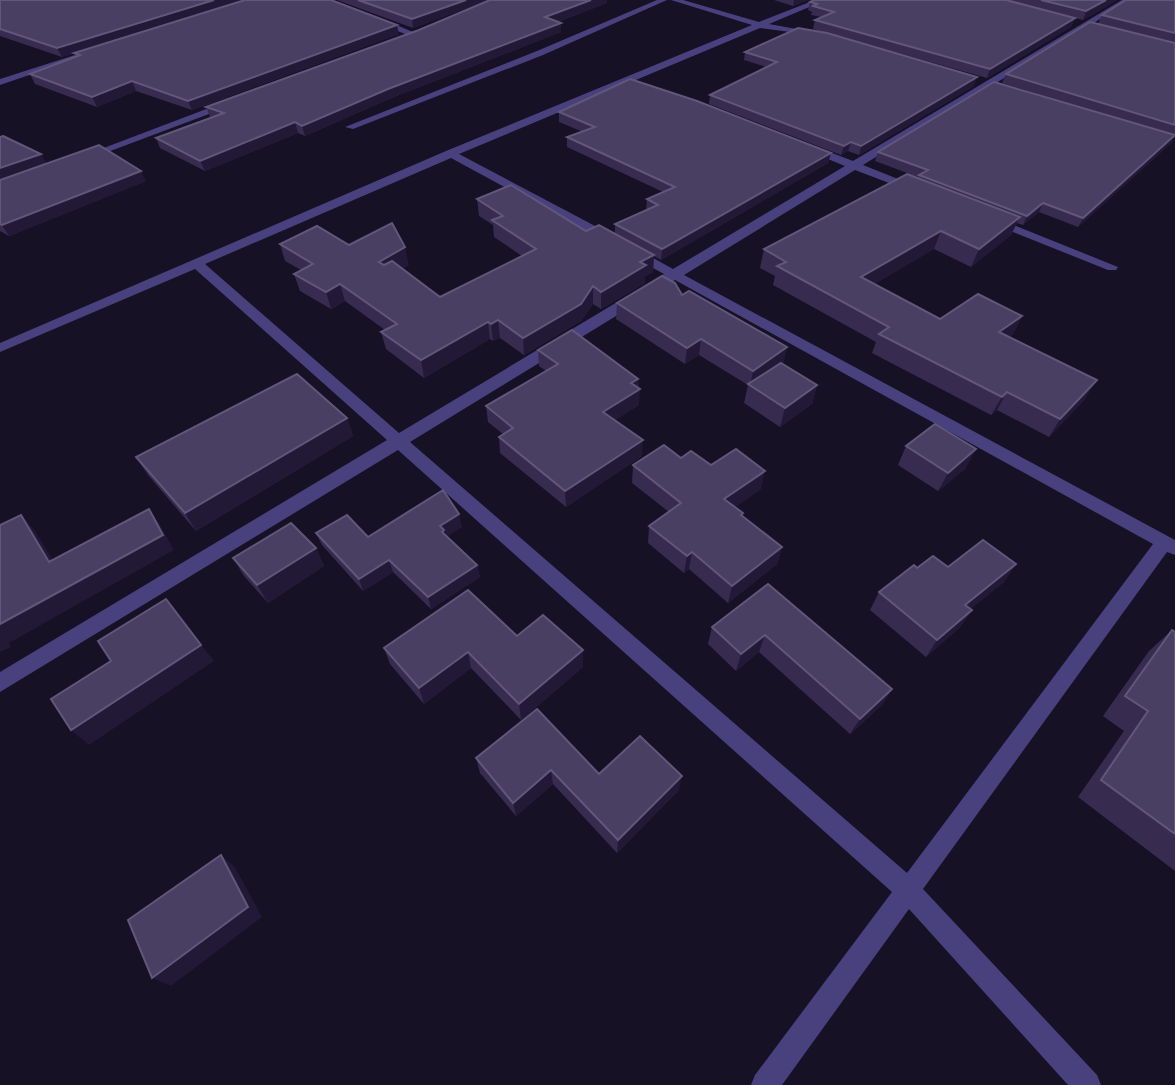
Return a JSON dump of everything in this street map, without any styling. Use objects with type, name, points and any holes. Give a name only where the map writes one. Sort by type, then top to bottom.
[{"type":"street","points":[[350,127],[540,53],[663,0]]},
{"type":"street","points":[[675,0],[759,25],[827,36]]},
{"type":"street","points":[[0,348],[627,78],[822,0]]},
{"type":"street","points":[[0,683],[1127,0]]},
{"type":"street","points":[[366,16],[416,35]]},
{"type":"street","points":[[404,39],[429,30]]},
{"type":"street","points":[[0,82],[83,56]]},
{"type":"street","points":[[9,71],[19,76]]},
{"type":"street","points":[[627,78],[640,82]]},
{"type":"street","points":[[78,160],[245,98]]},
{"type":"street","points":[[804,146],[931,196]]},
{"type":"street","points":[[450,153],[1169,545],[908,890],[765,1085]]},
{"type":"street","points":[[983,216],[1112,267]]},
{"type":"street","points":[[195,262],[908,890],[1087,1085]]},
{"type":"building","points":[[0,0],[214,0],[57,48],[0,29]]},
{"type":"building","points":[[245,0],[331,0],[397,25],[188,101],[132,81],[92,97],[30,74],[80,55],[74,53]]},
{"type":"building","points":[[358,0],[466,0],[412,19]]},
{"type":"building","points":[[490,0],[591,0],[545,17],[561,23],[388,89],[302,126],[295,122],[200,161],[156,138],[224,113],[206,107],[419,30]]},
{"type":"building","points":[[1006,0],[1075,18],[990,69],[815,20],[834,12],[813,6],[817,4],[810,2]]},
{"type":"building","points":[[1041,0],[1106,0],[1086,11]]},
{"type":"building","points":[[1126,0],[1175,0],[1175,33],[1102,15]]},
{"type":"building","points":[[1090,22],[1175,43],[1175,125],[1006,74]]},
{"type":"building","points":[[798,28],[827,33],[977,77],[861,146],[851,142],[844,146],[710,95],[777,62],[745,52]]},
{"type":"building","points":[[630,79],[697,101],[831,153],[662,249],[615,224],[658,205],[647,199],[675,187],[567,137],[595,127],[559,112]]},
{"type":"building","points":[[994,82],[1175,135],[1083,218],[1043,203],[1027,216],[919,175],[928,170],[878,152]]},
{"type":"building","points":[[0,137],[41,154],[0,168]]},
{"type":"building","points":[[99,145],[141,171],[0,224],[0,180]]},
{"type":"building","points":[[907,174],[1020,217],[979,249],[941,231],[861,277],[940,319],[978,294],[1022,316],[999,332],[1097,380],[1060,419],[1007,392],[1002,397],[879,334],[889,327],[777,266],[786,262],[764,249]]},
{"type":"building","points":[[511,185],[586,231],[599,225],[654,255],[640,262],[646,265],[601,292],[593,286],[581,304],[523,338],[498,320],[491,324],[488,322],[421,360],[381,332],[397,324],[340,284],[326,292],[294,274],[313,264],[280,244],[317,226],[349,245],[392,223],[405,247],[379,262],[384,265],[392,261],[440,297],[536,249],[492,220],[503,216],[477,199]]},
{"type":"building","points":[[662,276],[675,283],[682,295],[689,291],[787,347],[753,371],[701,339],[687,348],[617,303]]},
{"type":"building","points":[[572,330],[638,379],[631,383],[640,389],[603,412],[643,440],[565,491],[499,437],[513,428],[486,406],[558,364],[538,350]]},
{"type":"building","points":[[781,363],[817,385],[785,408],[748,384]]},
{"type":"building","points":[[297,374],[347,418],[185,513],[136,457]]},
{"type":"building","points":[[935,424],[976,449],[948,473],[906,446]]},
{"type":"building","points":[[664,445],[681,458],[691,451],[711,465],[736,449],[765,471],[724,499],[782,547],[732,586],[692,552],[687,556],[649,526],[681,503],[633,465]]},
{"type":"building","points":[[443,490],[459,514],[440,526],[444,530],[442,532],[477,565],[428,597],[389,560],[359,579],[316,533],[347,515],[368,537]]},
{"type":"building","points":[[149,509],[163,535],[0,624],[0,525],[21,515],[49,562]]},
{"type":"building","points":[[291,523],[316,548],[257,585],[233,558]]},
{"type":"building","points":[[983,540],[1016,564],[965,605],[972,610],[937,640],[879,592],[914,565],[917,568],[933,556],[948,567]]},
{"type":"building","points":[[768,584],[892,689],[860,719],[765,635],[741,654],[712,627]]},
{"type":"building","points":[[468,590],[517,636],[543,615],[583,650],[519,704],[468,652],[419,688],[384,648]]},
{"type":"building","points":[[166,599],[201,645],[71,730],[51,699],[111,661],[98,641]]},
{"type":"building","points":[[1172,630],[1175,632],[1175,834],[1101,780],[1148,711],[1125,696]]},
{"type":"building","points":[[537,709],[599,774],[640,736],[682,776],[618,840],[551,770],[513,803],[476,758]]},
{"type":"building","points":[[221,855],[248,907],[152,978],[128,920]]}]
